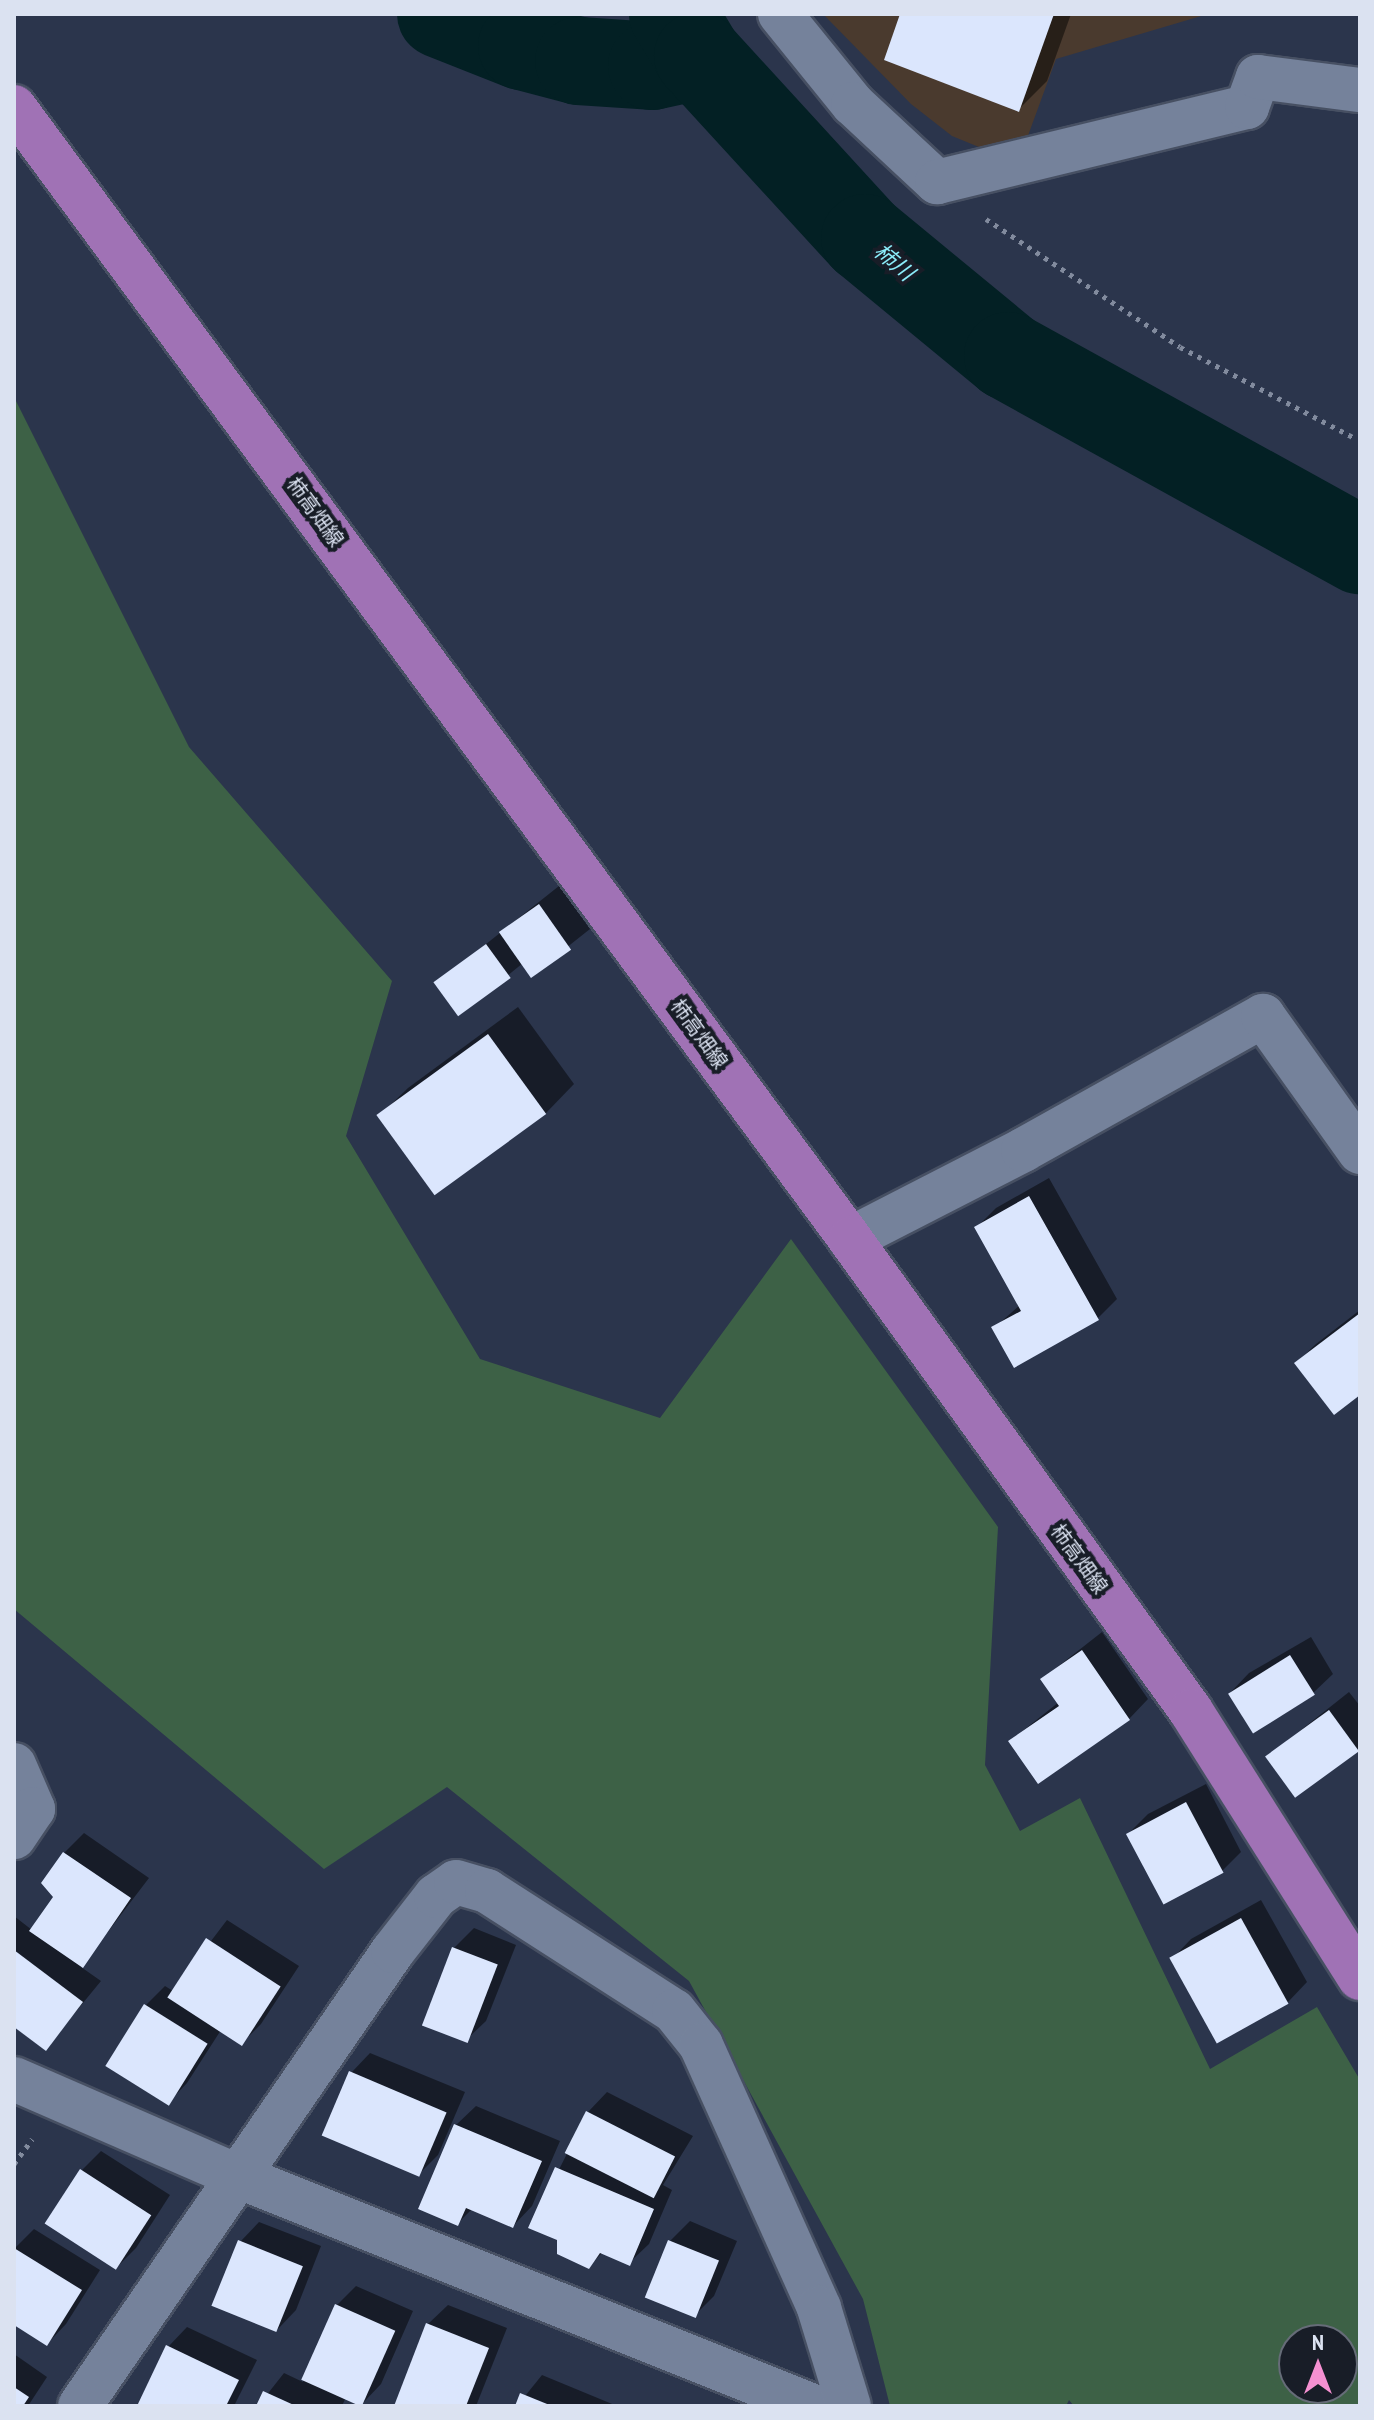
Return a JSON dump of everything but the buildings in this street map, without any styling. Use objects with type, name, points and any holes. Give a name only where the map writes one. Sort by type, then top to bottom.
[{"type":"main road","name":"柿高畑線","points":[[14,107],[850,1239],[1191,1711],[1360,1978]]},
{"type":"street","points":[[780,14],[853,104],[937,182],[1247,107],[1258,77],[1360,90]]},
{"type":"street","points":[[850,1239],[1023,1150],[1263,1016],[1360,1152]]},
{"type":"street","points":[[14,1765],[33,1809],[14,1837]]},
{"type":"street","points":[[80,2406],[237,2176],[436,1896],[456,1882],[487,1891],[674,2011],[701,2045],[819,2308],[849,2406]]},
{"type":"street","points":[[14,2079],[237,2176],[813,2406]]},
{"type":"path","points":[[937,182],[1037,256],[1180,347],[1355,438]]},
{"type":"shaded area","points":[[823,14],[1208,14],[1056,59],[1018,163],[952,136],[911,104]]},
{"type":"green space","points":[[14,397],[189,747],[392,981],[346,1136],[480,1359],[660,1418],[791,1239],[998,1527],[985,1765],[1020,1831],[1080,1798],[1210,2069],[1317,2007],[1360,2080],[1360,2406],[1074,2406],[1069,2400],[1066,2406],[890,2406],[863,2299],[689,1981],[447,1787],[324,1869],[14,1609]]},
{"type":"waterway","name":"柿川","points":[[441,14],[522,46],[579,61],[652,66],[698,56]]},
{"type":"waterway","name":"柿川","points":[[673,14],[698,56],[865,238],[1008,356],[1360,550]]}]
